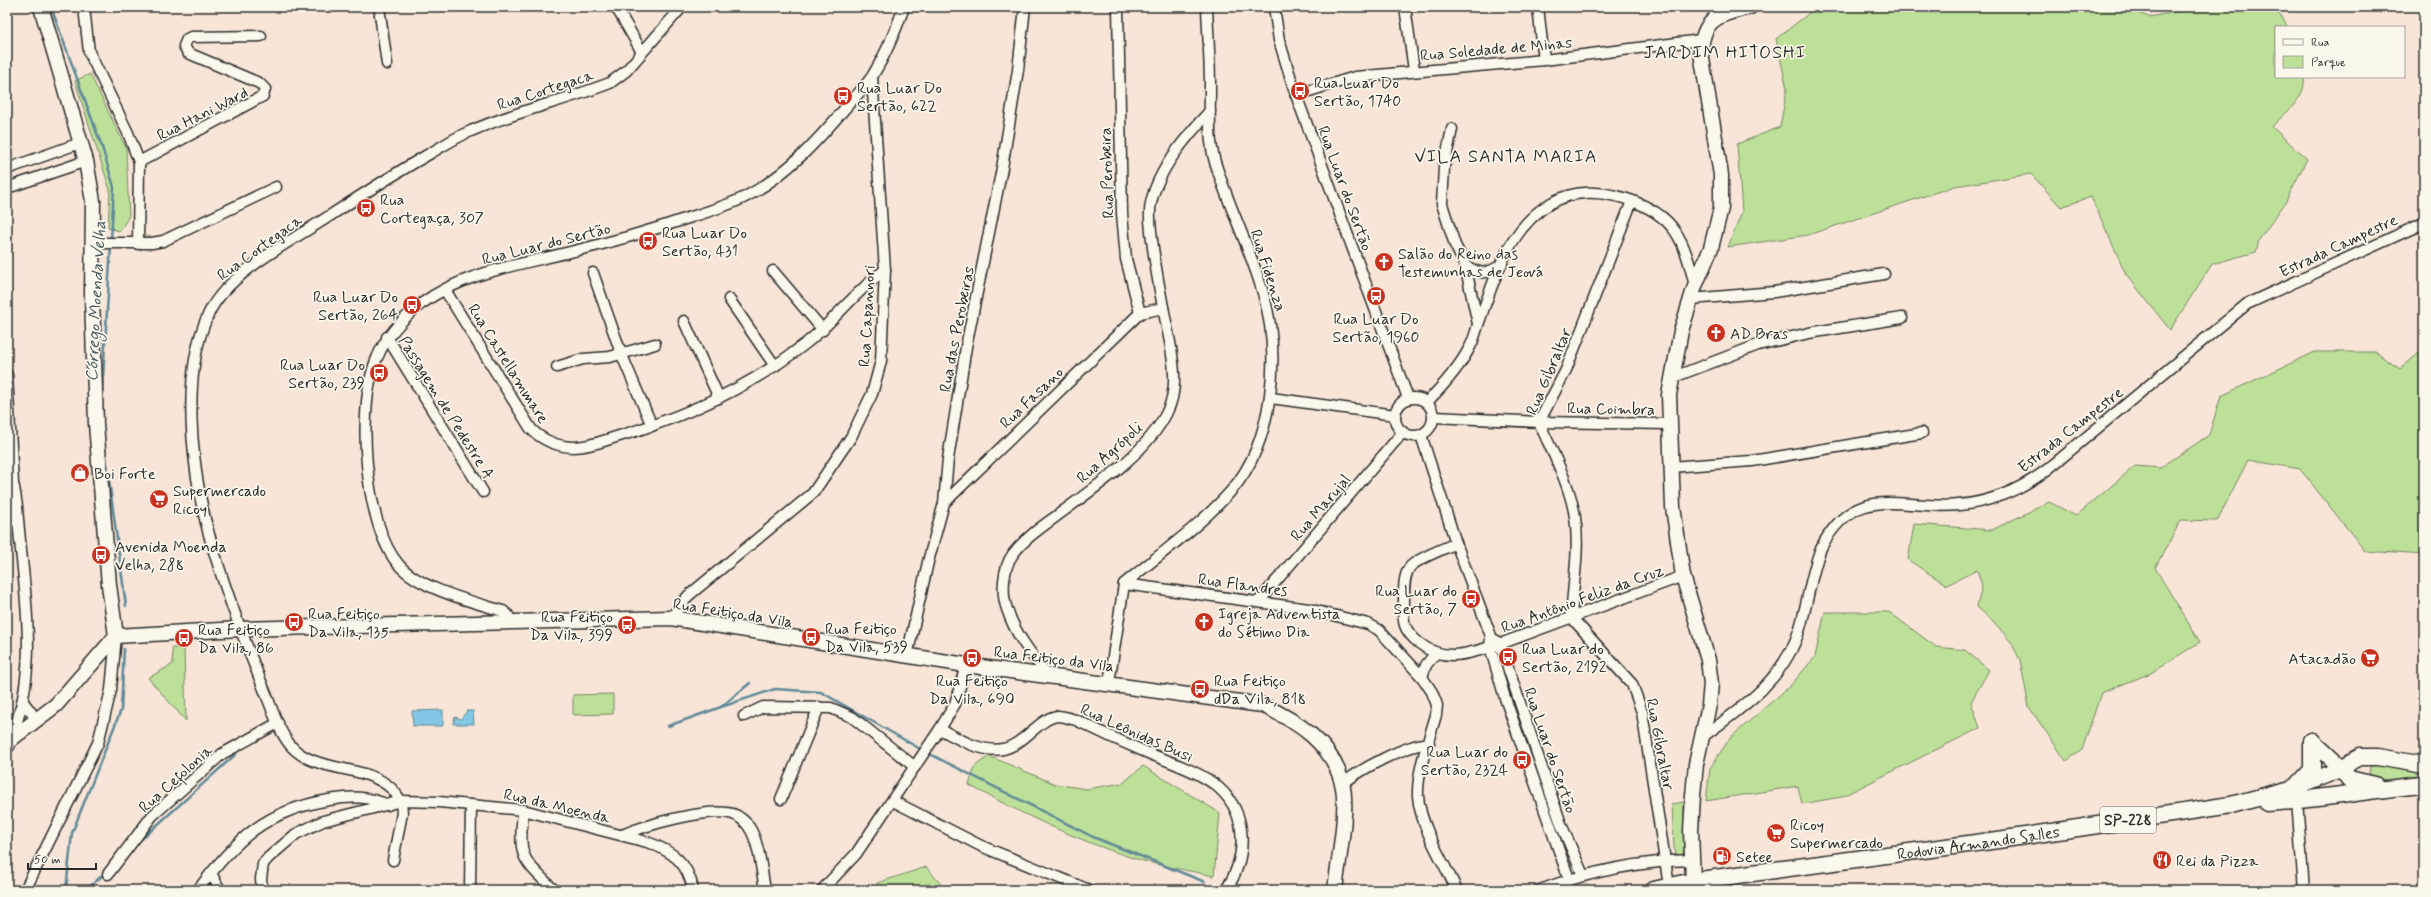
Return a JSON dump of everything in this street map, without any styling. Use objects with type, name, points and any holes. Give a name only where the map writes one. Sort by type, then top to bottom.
[{"type":"main road","points":[[2294,795],[2312,770],[2312,741],[2340,767],[2349,779],[2389,787]]},
{"type":"main road","points":[[2294,795],[2304,795],[2313,792],[2329,783],[2340,767],[2360,757],[2424,765]]},
{"type":"main road","points":[[2368,784],[2362,768],[2367,762],[2377,758]]},
{"type":"main road","name":"Rodovia Armando Salles","points":[[1661,888],[1693,881],[1998,840],[2294,795],[2424,785]]},
{"type":"street","points":[[25,890],[98,743],[111,690],[116,636],[107,564],[96,424],[92,296],[94,243],[93,201],[86,161],[41,7]]},
{"type":"street","points":[[84,7],[89,52],[128,133],[139,162],[138,244]]},
{"type":"street","points":[[379,7],[387,64]]},
{"type":"street","points":[[616,7],[642,52]]},
{"type":"street","name":"Rua Cortegaca","points":[[402,801],[392,788],[369,776],[302,755],[291,746],[278,724],[239,629],[209,536],[193,450],[191,387],[196,353],[209,312],[221,294],[261,260],[383,180],[467,133],[495,121],[610,83],[626,71],[682,7]]},
{"type":"street","name":"Rua Luar do Sertão","points":[[509,619],[414,578],[399,565],[386,545],[377,521],[364,436],[368,387],[376,360],[387,337],[422,303],[445,290],[492,270],[645,233],[747,196],[790,166],[815,143],[872,77],[904,7]]},
{"type":"street","name":"Rua das Perobeiras","points":[[907,656],[928,562],[944,503],[948,459],[966,347],[1000,176],[1018,70],[1025,7]]},
{"type":"street","name":"Rua Perobeira","points":[[1118,7],[1122,213],[1126,259],[1140,313]]},
{"type":"street","name":"Rua Fidenza","points":[[1124,584],[1203,520],[1233,489],[1250,461],[1263,428],[1271,398],[1272,349],[1267,307],[1255,268],[1215,161],[1210,111],[1207,7]]},
{"type":"street","name":"Rua Luar do Sertão","points":[[1274,7],[1279,40],[1296,95],[1408,398]]},
{"type":"street","points":[[1405,7],[1414,70]]},
{"type":"street","points":[[1538,7],[1544,60]]},
{"type":"street","points":[[1693,881],[1693,795],[1701,738],[1710,698],[1708,660],[1684,576],[1673,507],[1669,424],[1671,378],[1693,292],[1719,221],[1722,192],[1701,53],[1701,40],[1714,13],[1750,7]]},
{"type":"street","name":"Rua Hani Ward","points":[[139,162],[264,96],[265,89],[259,83],[188,53],[184,46],[186,39],[191,37],[261,36]]},
{"type":"street","name":"Rua Soledade de Minas","points":[[1296,95],[1355,77],[1414,70],[1544,60],[1701,40]]},
{"type":"street","name":"Rua Capannori","points":[[671,618],[688,596],[813,493],[847,443],[865,411],[880,367],[885,270],[872,77]]},
{"type":"street","name":"Rua Agrópoli","points":[[1047,674],[1018,636],[1006,608],[1004,583],[1007,566],[1013,554],[1028,537],[1129,458],[1160,424],[1168,410],[1174,382],[1173,360],[1155,266],[1150,204],[1158,180],[1193,129],[1210,111]]},
{"type":"street","points":[[1452,128],[1444,167],[1442,204],[1455,245],[1465,265],[1478,325]]},
{"type":"street","points":[[7,169],[80,143]]},
{"type":"street","points":[[7,188],[86,161]]},
{"type":"street","points":[[94,243],[138,244],[163,241],[276,187]]},
{"type":"street","points":[[1427,402],[1458,366],[1471,344],[1502,264],[1520,229],[1535,214],[1557,200],[1578,193],[1593,192],[1632,201],[1658,213],[1672,225],[1682,241],[1693,292]]},
{"type":"street","name":"Rua Gibraltar","points":[[1632,201],[1566,370],[1539,422],[1572,500],[1575,516],[1577,537],[1571,617],[1632,684],[1642,712],[1665,862],[1661,888]]},
{"type":"street","name":"Estrada Campestre","points":[[1701,738],[1753,700],[1776,675],[1790,653],[1800,629],[1821,548],[1826,539],[1843,519],[1856,510],[1873,503],[1888,502],[1938,506],[1960,505],[1993,498],[2015,490],[2048,469],[2247,304],[2424,223]]},
{"type":"street","points":[[1465,265],[1481,273],[1490,273],[1502,264]]},
{"type":"street","name":"Rua Castellammare","points":[[445,290],[531,429],[537,435],[554,443],[576,447],[652,426],[697,409],[720,398],[774,366],[823,330],[863,288],[885,270]]},
{"type":"street","points":[[773,271],[823,330]]},
{"type":"street","points":[[593,273],[622,353],[652,426]]},
{"type":"street","points":[[1693,292],[1774,292],[1884,274]]},
{"type":"street","points":[[729,299],[774,366]]},
{"type":"street","points":[[1140,313],[1163,308]]},
{"type":"street","name":"Rua Fasano","points":[[944,503],[1140,313]]},
{"type":"street","points":[[1671,378],[1758,345],[1809,333],[1902,318]]},
{"type":"street","points":[[684,320],[720,398]]},
{"type":"street","name":"Passagem de Pedestre A","points":[[387,337],[483,492]]},
{"type":"street","points":[[557,368],[583,359],[601,360],[655,344]]},
{"type":"street","points":[[7,375],[11,484],[18,528],[28,624],[24,703],[8,743]]},
{"type":"street","points":[[1271,398],[1395,416]]},
{"type":"street","points":[[1408,398],[1418,398],[1427,402],[1434,417],[1432,424],[1421,435],[1412,436],[1403,432],[1398,427],[1395,416],[1399,405],[1408,398]]},
{"type":"street","name":"Rua Coimbra","points":[[1434,417],[1539,422],[1669,424]]},
{"type":"street","name":"Rua Marujal","points":[[1259,601],[1403,432]]},
{"type":"street","points":[[1670,467],[1752,461],[1922,433]]},
{"type":"street","name":"Rua Luar do Sertão","points":[[1421,435],[1456,543],[1570,846],[1583,875]]},
{"type":"street","points":[[7,499],[11,484]]},
{"type":"street","points":[[7,503],[18,528]]},
{"type":"street","points":[[1422,677],[1426,665],[1435,654],[1406,632],[1403,616],[1408,572],[1415,563],[1456,543]]},
{"type":"street","name":"Rua Antônio Feliz da Cruz","points":[[1435,654],[1456,655],[1495,646],[1684,576]]},
{"type":"street","points":[[1109,683],[1124,584]]},
{"type":"street","name":"Rua Flandres","points":[[1124,584],[1259,601],[1309,609],[1368,624],[1379,630],[1422,677],[1432,692],[1437,705],[1436,715],[1418,784],[1420,809],[1424,823],[1457,890]]},
{"type":"street","name":"Rua Feitiço da Vila","points":[[509,619],[544,622],[671,618],[907,656],[1047,674],[1262,705],[1288,716],[1321,744],[1332,758],[1342,784],[1344,806],[1335,890]]},
{"type":"street","points":[[8,743],[56,705],[74,687],[116,636],[239,629],[509,619]]},
{"type":"street","points":[[1395,646],[1400,637],[1406,632]]},
{"type":"street","name":"Rua Luar do Sertão","points":[[1495,646],[1505,698],[1569,879]]},
{"type":"street","points":[[822,890],[856,854],[940,729],[955,704],[966,664]]},
{"type":"street","points":[[24,703],[37,720]]},
{"type":"street","points":[[744,716],[763,707],[830,708],[852,717],[915,767]]},
{"type":"street","points":[[781,799],[819,708]]},
{"type":"street","name":"Rua Leônidas Busi","points":[[940,729],[959,739],[980,747],[1003,749],[1022,740],[1050,718],[1058,716],[1076,720],[1182,766],[1218,788],[1240,818],[1241,856],[1236,875],[1226,890]]},
{"type":"street","name":"Rua Cefolonia","points":[[108,874],[152,816],[222,754],[278,724]]},
{"type":"street","points":[[1342,784],[1387,758],[1415,746],[1429,743]]},
{"type":"street","points":[[2294,795],[2304,890]]},
{"type":"street","name":"Rua da Moenda","points":[[198,890],[237,843],[255,827],[276,814],[312,803],[349,797],[364,797],[388,804]]},
{"type":"street","points":[[1543,804],[1553,800]]},
{"type":"street","points":[[393,860],[402,813],[402,801]]},
{"type":"street","name":"Rua da Moenda","points":[[262,890],[261,880],[264,864],[268,858],[296,834],[323,821],[402,801],[523,810],[622,835],[665,848],[678,857],[687,870],[693,890]]},
{"type":"street","points":[[893,801],[981,846],[1088,890]]},
{"type":"street","points":[[470,890],[471,805]]},
{"type":"street","points":[[523,810],[521,840],[524,858],[554,890]]},
{"type":"street","points":[[622,835],[643,826],[670,820],[717,812],[734,814],[744,820],[750,829],[765,890]]},
{"type":"street","points":[[1540,890],[1583,875],[1665,862],[1693,860]]},
{"type":"street","points":[[211,873],[220,890]]},
{"type":"green space","points":[[1817,7],[2121,7],[2149,17],[2202,7],[2274,7],[2287,26],[2275,26],[2275,78],[2304,78],[2304,85],[2302,92],[2294,105],[2272,127],[2307,159],[2285,203],[2259,240],[2256,252],[2212,264],[2170,330],[2126,274],[2091,197],[2061,207],[2031,174],[1955,186],[1808,235],[1728,247],[1742,212],[1737,144],[1780,127],[1787,89],[1776,39]]},
{"type":"green space","points":[[90,74],[126,148],[129,216],[120,231],[108,228],[110,190],[75,81]]},
{"type":"green space","points":[[2424,349],[2424,555],[2365,551],[2300,469],[2248,460],[2217,521],[2181,520],[2155,568],[2200,642],[2151,673],[2101,693],[2082,750],[2066,761],[2029,707],[2020,660],[2011,642],[1994,622],[1977,607],[1982,585],[1977,570],[1947,585],[1908,560],[1914,524],[1992,530],[2049,502],[2076,516],[2135,466],[2160,468],[2209,435],[2221,396],[2315,352],[2375,352],[2400,369]]},
{"type":"green space","points":[[1825,612],[1889,612],[1936,647],[1965,650],[1989,670],[1971,702],[1980,728],[1841,797],[1802,804],[1798,786],[1706,801],[1710,768],[1730,738],[1790,686],[1815,657]]},
{"type":"green space","points":[[172,648],[184,648],[186,721],[148,678],[173,664]]},
{"type":"green space","points":[[613,694],[613,714],[573,715],[573,695]]},
{"type":"green space","points":[[989,756],[1055,784],[1086,789],[1123,783],[1143,766],[1220,813],[1214,876],[1153,863],[1112,851],[1050,826],[969,785],[975,766]]},
{"type":"green space","points":[[2373,764],[2424,770],[2424,775],[2379,782],[2369,773],[2370,767]]},
{"type":"green space","points":[[1684,802],[1684,851],[1682,855],[1677,856],[1674,848],[1672,804]]},
{"type":"green space","points":[[926,867],[946,890],[879,890],[877,883]]},
{"type":"water","points":[[443,710],[443,726],[413,726],[412,711]]},
{"type":"water","points":[[467,711],[473,711],[474,724],[453,724],[455,717],[461,719]]},
{"type":"waterway","name":"Córrego Moenda Velha","points":[[51,7],[102,147],[114,187],[111,240]]},
{"type":"waterway","name":"Córrego Moenda Velha","points":[[102,394],[111,245]]},
{"type":"waterway","name":"Córrego Moenda Velha","points":[[105,450],[126,606]]},
{"type":"waterway","name":"Córrego Moenda Velha","points":[[66,890],[72,833],[121,710],[124,649]]},
{"type":"waterway","name":"Córrego Moenda Velha","points":[[668,726],[721,707],[750,683]]},
{"type":"waterway","points":[[721,707],[775,689],[821,692],[922,750]]},
{"type":"waterway","points":[[926,752],[1093,837],[1205,882]]},
{"type":"waterway","name":"Córrego Moenda Velha","points":[[135,845],[236,754]]},
{"type":"waterway","name":"Córrego Moenda Velha","points":[[86,890],[105,873]]},
{"type":"place","name":"Rua Luar Do Sertão, 1740","points":[[1300,91]]},
{"type":"place","name":"Rua Luar Do Sertão, 622","points":[[843,96]]},
{"type":"place","name":"Rua Cortegaça, 307","points":[[366,208]]},
{"type":"place","name":"Rua Luar Do Sertão, 431","points":[[648,241]]},
{"type":"place","name":"Salão do Reino das Testemunhas de Jeová","points":[[1384,262]]},
{"type":"place","name":"Rua Luar Do Sertão, 1960","points":[[1376,296]]},
{"type":"place","name":"Rua Luar Do Sertão, 264","points":[[412,305]]},
{"type":"place","name":"AD Bras","points":[[1716,333]]},
{"type":"place","name":"Rua Luar Do Sertão, 239","points":[[379,373]]},
{"type":"place","name":"Boi Forte","points":[[80,473]]},
{"type":"place","name":"Supermercado Ricoy","points":[[159,499]]},
{"type":"place","name":"Avenida Moenda Velha, 288","points":[[101,555]]},
{"type":"place","name":"Rua Luar do Sertão, 7","points":[[1471,599]]},
{"type":"place","name":"Rua Feitiço Da Vila, 135","points":[[294,622]]},
{"type":"place","name":"Igreja Adventista do Sétimo Dia","points":[[1204,622]]},
{"type":"place","name":"Rua Feitiço Da Vila, 399","points":[[627,625]]},
{"type":"place","name":"Rua Feitiço Da Vila, 539","points":[[811,637]]},
{"type":"place","name":"Rua Feitiço Da Vila, 86","points":[[184,638]]},
{"type":"place","name":"Rua Luar do Sertão, 2192","points":[[1508,657]]},
{"type":"place","name":"Rua Feitiço Da Vila, 690","points":[[972,658]]},
{"type":"place","name":"Atacadão","points":[[2370,658]]},
{"type":"place","name":"Rua Feitiço dDa Vila, 818","points":[[1200,689]]},
{"type":"place","name":"Rua Luar do Sertão, 2324","points":[[1522,760]]},
{"type":"place","name":"Ricoy Supermercado","points":[[1776,833]]},
{"type":"place","name":"Setee","points":[[1722,856]]},
{"type":"place","name":"Rei da Pizza","points":[[2162,860]]},
{"type":"district","name":"JARDIM HITOSHI","points":[[1725,52]]},
{"type":"district","name":"VILA SANTA MARIA","points":[[1506,156]]}]
